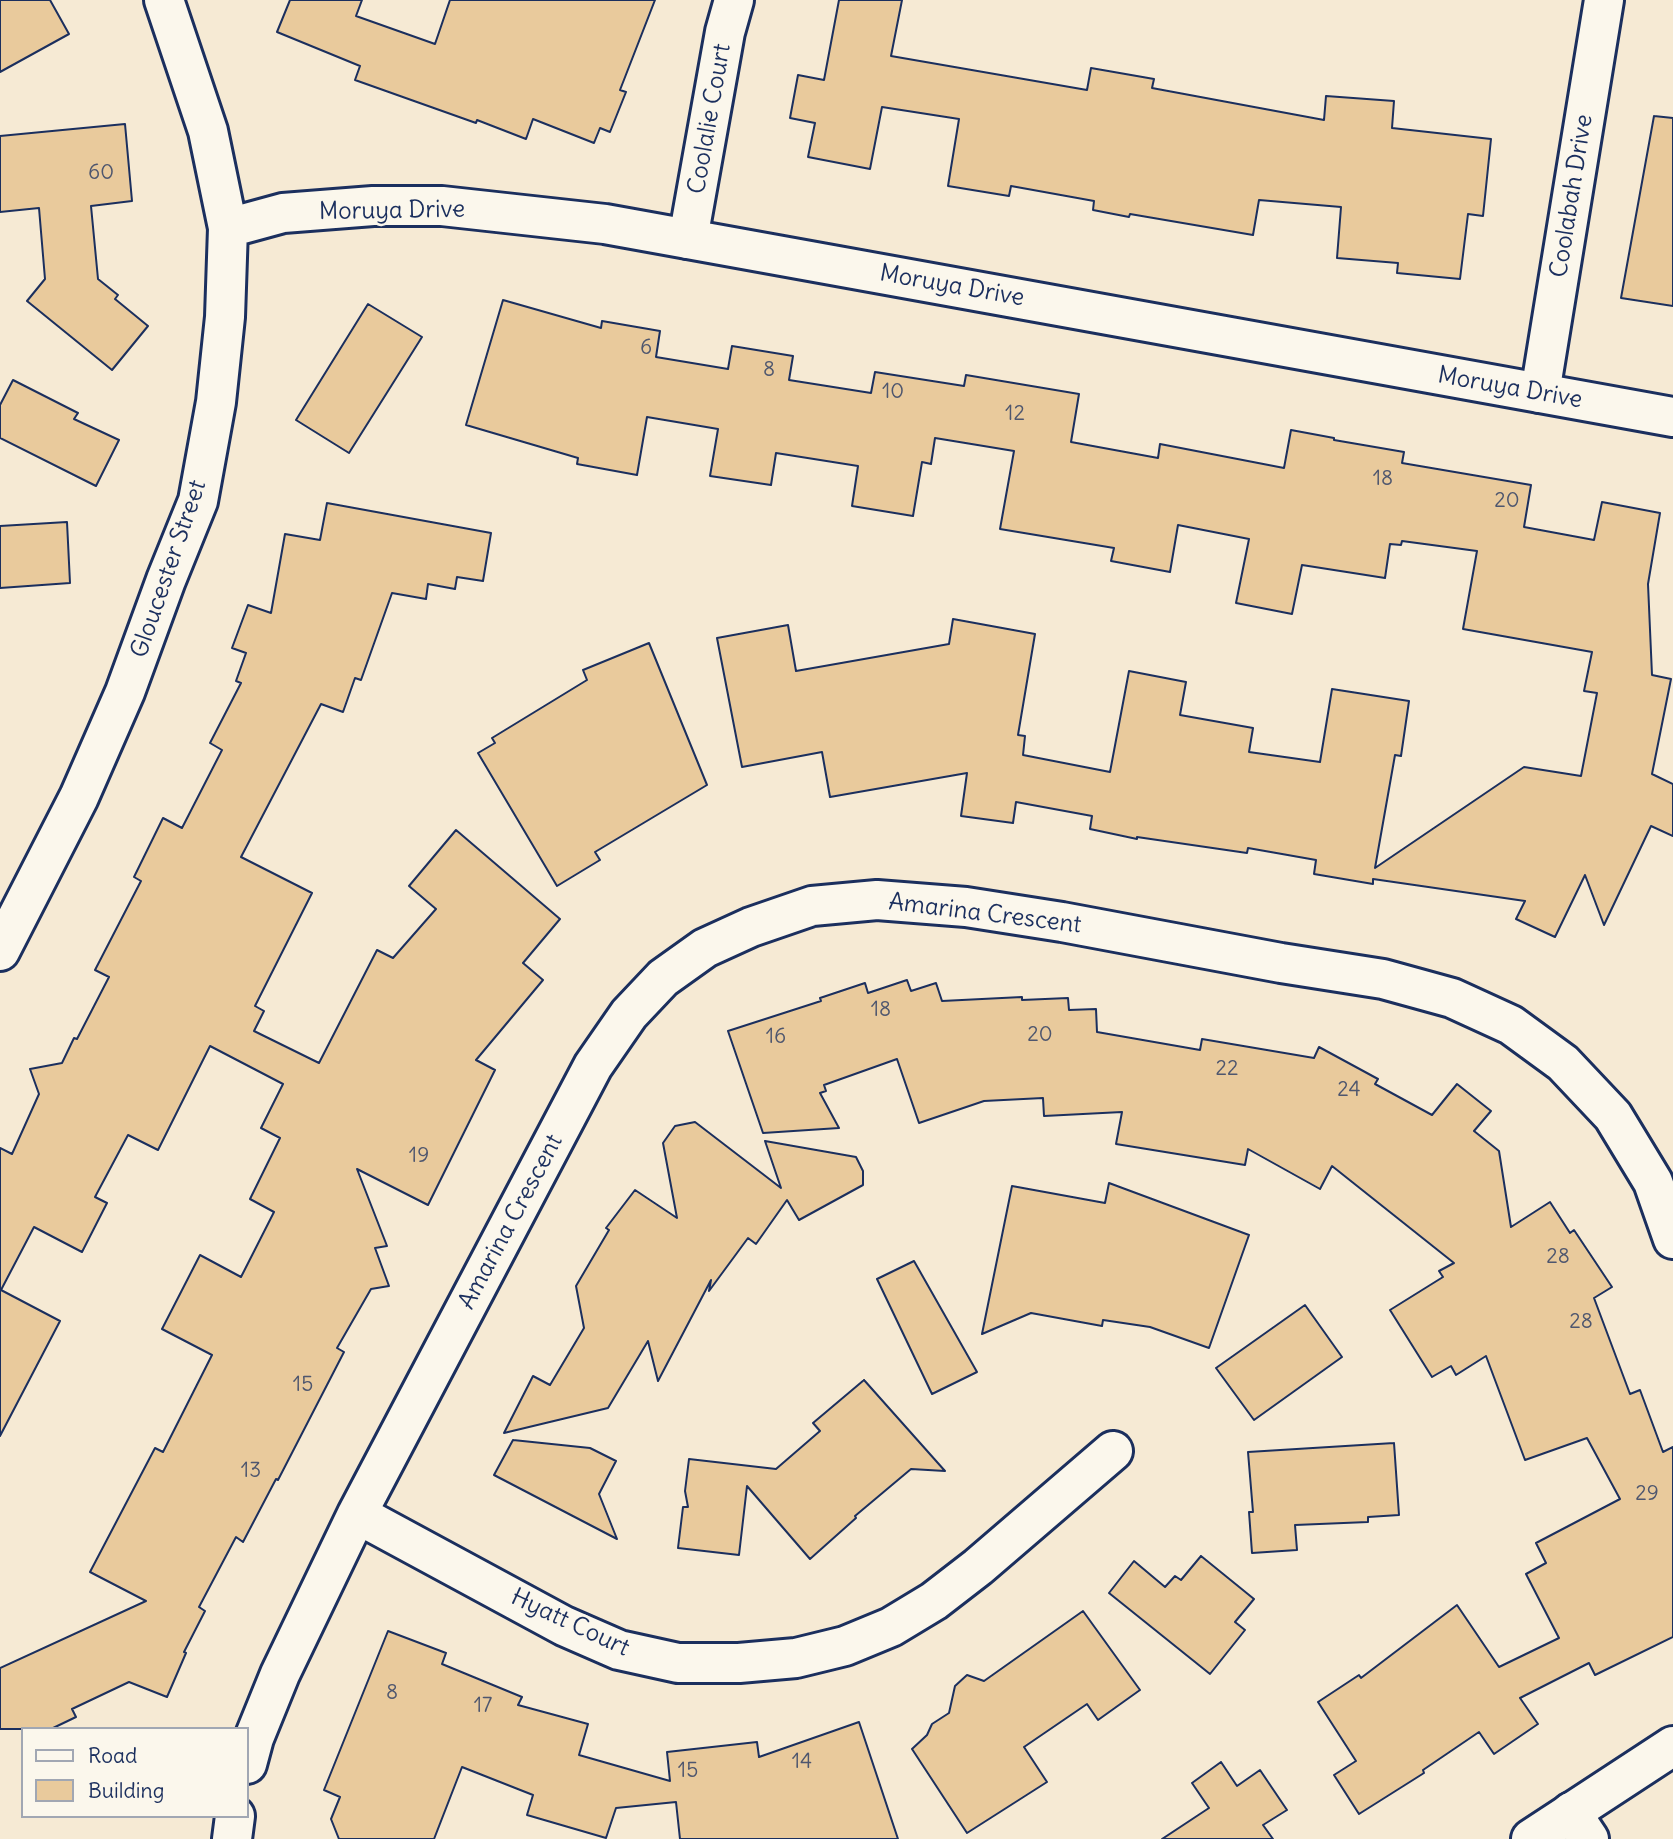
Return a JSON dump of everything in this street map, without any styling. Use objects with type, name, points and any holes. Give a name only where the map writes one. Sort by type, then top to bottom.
[{"type":"street","name":"Gloucester Street","points":[[0,951],[79,797],[125,692],[198,502],[216,402],[225,317],[228,228],[208,131],[164,0]]},
{"type":"street","name":"Coolalie Court","points":[[688,239],[725,32],[734,0]]},
{"type":"street","name":"Coolabah Drive","points":[[1540,393],[1604,0]]},
{"type":"street","name":"Moruya Drive","points":[[228,228],[283,214],[373,206],[442,206],[605,224],[1673,417]]},
{"type":"street","name":"Amarina Crescent","points":[[248,1760],[254,1738],[280,1674],[357,1514],[593,1066],[629,1014],[663,978],[705,948],[751,927],[811,906],[877,900],[966,907],[1383,979],[1452,998],[1511,1025],[1563,1063],[1613,1116],[1653,1182],[1673,1239]]},
{"type":"street","name":"Hyatt Court","points":[[357,1514],[564,1626],[619,1650],[678,1663],[739,1664],[796,1658],[845,1646],[891,1627],[933,1601],[978,1567],[1113,1451]]},
{"type":"street","points":[[1531,1839],[1580,1826],[1673,1746]]},
{"type":"street","points":[[232,1839],[235,1818]]},
{"type":"building","points":[[0,0],[50,0],[69,34],[0,72]]},
{"type":"building","points":[[290,0],[362,0],[356,16],[435,44],[450,0],[655,0],[620,90],[626,92],[610,132],[600,128],[594,143],[533,119],[526,139],[355,80],[360,66],[277,32]]},
{"type":"building","points":[[839,0],[902,0],[891,56],[1087,90],[1091,68],[1154,79],[1152,88],[1324,120],[1326,96],[1394,101],[1392,128],[1491,139],[1483,216],[1468,214],[1460,279],[1397,273],[1398,263],[1337,258],[1341,207],[1259,200],[1253,235],[1093,210],[1094,201],[1011,186],[1009,196],[948,186],[959,119],[882,107],[870,169],[808,157],[815,123],[790,118],[798,75],[824,80]]},
{"type":"building","points":[[1654,116],[1673,118],[1673,306],[1621,298]]},
{"type":"building","points":[[125,124],[132,201],[91,206],[98,279],[118,295],[115,299],[148,326],[112,370],[27,301],[45,279],[39,208],[0,212],[0,136]]},
{"type":"building","points":[[503,300],[601,328],[602,321],[660,331],[656,357],[728,369],[732,346],[793,356],[789,380],[871,393],[875,372],[964,386],[966,375],[1079,394],[1071,442],[1158,458],[1160,444],[1284,468],[1291,430],[1404,452],[1402,463],[1531,485],[1524,527],[1594,540],[1602,502],[1660,513],[1648,584],[1652,675],[1671,679],[1652,774],[1673,784],[1673,836],[1651,826],[1604,925],[1585,875],[1555,937],[1516,919],[1525,901],[1373,879],[1373,884],[1314,874],[1316,860],[1248,848],[1247,853],[1137,839],[1090,829],[1092,816],[1016,802],[1013,823],[961,816],[967,773],[830,797],[822,752],[742,767],[717,638],[788,625],[796,671],[949,644],[953,619],[1035,634],[1018,735],[1025,736],[1023,755],[1110,772],[1129,671],[1186,682],[1180,715],[1253,728],[1249,752],[1320,762],[1332,689],[1409,701],[1401,756],[1395,755],[1375,868],[1524,767],[1581,776],[1597,693],[1584,691],[1592,652],[1463,629],[1477,551],[1402,541],[1401,545],[1390,544],[1385,578],[1302,565],[1292,614],[1236,603],[1249,539],[1178,525],[1170,572],[1111,561],[1114,548],[1000,529],[1014,451],[935,438],[931,464],[922,462],[913,516],[852,506],[858,466],[776,453],[771,485],[710,476],[718,429],[647,417],[637,475],[577,464],[578,458],[466,425]]},
{"type":"building","points":[[368,304],[422,337],[349,453],[296,420]]},
{"type":"building","points":[[13,380],[78,413],[74,419],[119,440],[96,486],[0,438],[0,405]]},
{"type":"building","points":[[327,503],[491,533],[483,581],[457,577],[455,589],[428,584],[426,599],[392,593],[361,680],[355,678],[343,712],[321,704],[241,857],[312,893],[255,1006],[264,1011],[254,1031],[319,1063],[377,950],[393,958],[436,909],[409,886],[456,830],[560,919],[523,963],[543,980],[476,1060],[495,1070],[428,1205],[357,1169],[387,1246],[375,1248],[389,1286],[371,1289],[337,1348],[344,1352],[278,1480],[276,1479],[243,1542],[236,1537],[199,1607],[205,1611],[184,1652],[186,1653],[167,1697],[129,1682],[72,1709],[76,1717],[55,1727],[0,1729],[0,1668],[146,1601],[90,1572],[155,1448],[163,1452],[212,1355],[162,1329],[200,1255],[241,1277],[274,1212],[250,1199],[280,1138],[261,1128],[283,1084],[210,1046],[158,1150],[128,1135],[95,1197],[107,1203],[82,1252],[34,1227],[1,1290],[60,1321],[0,1436],[0,1148],[12,1154],[39,1094],[30,1069],[62,1063],[109,977],[95,970],[141,881],[134,877],[163,818],[182,828],[222,750],[210,743],[241,683],[236,681],[246,653],[232,648],[248,605],[271,613],[285,534],[320,540]]},
{"type":"building","points":[[67,522],[70,583],[0,588],[0,526]]},
{"type":"building","points":[[649,643],[707,785],[595,852],[600,860],[557,886],[478,753],[495,743],[492,738],[587,680],[583,670]]},
{"type":"building","points":[[907,980],[911,991],[936,983],[942,1001],[1068,998],[1069,1010],[1096,1009],[1097,1032],[1200,1050],[1202,1039],[1314,1058],[1319,1047],[1378,1079],[1375,1084],[1432,1115],[1457,1084],[1491,1111],[1474,1131],[1499,1151],[1511,1227],[1550,1202],[1570,1233],[1574,1230],[1612,1287],[1594,1298],[1630,1394],[1640,1390],[1663,1452],[1673,1447],[1673,1637],[1595,1675],[1589,1663],[1520,1698],[1538,1724],[1494,1754],[1479,1732],[1423,1770],[1424,1773],[1359,1814],[1334,1775],[1356,1761],[1318,1702],[1359,1675],[1361,1678],[1457,1605],[1499,1667],[1559,1638],[1526,1574],[1546,1563],[1536,1543],[1620,1499],[1587,1438],[1525,1460],[1486,1356],[1456,1375],[1451,1366],[1432,1377],[1390,1310],[1443,1277],[1439,1271],[1454,1263],[1332,1166],[1320,1189],[1248,1149],[1245,1165],[1116,1144],[1122,1112],[1044,1116],[1043,1098],[984,1101],[919,1123],[897,1059],[824,1085],[826,1091],[820,1093],[839,1128],[763,1133],[728,1031],[821,1001],[820,998],[865,983],[868,993]]},
{"type":"building","points":[[695,1122],[781,1188],[765,1141],[856,1157],[863,1171],[863,1185],[799,1220],[787,1200],[756,1244],[748,1238],[709,1291],[711,1280],[658,1381],[648,1341],[608,1408],[504,1433],[533,1376],[550,1385],[584,1328],[576,1286],[609,1230],[606,1228],[635,1190],[677,1218],[663,1143],[675,1126]]},
{"type":"building","points":[[1109,1183],[1249,1235],[1209,1348],[1150,1327],[1103,1320],[1102,1326],[1031,1313],[982,1334],[1012,1186],[1105,1203]]},
{"type":"building","points":[[914,1261],[977,1372],[932,1394],[877,1279]]},
{"type":"building","points":[[1305,1305],[1342,1357],[1254,1420],[1216,1368]]},
{"type":"building","points":[[864,1380],[945,1471],[911,1469],[855,1516],[856,1518],[810,1559],[747,1486],[739,1555],[678,1548],[683,1507],[688,1507],[685,1491],[689,1459],[776,1469],[820,1431],[813,1423]]},
{"type":"building","points":[[513,1440],[590,1448],[616,1461],[599,1494],[617,1539],[494,1475]]},
{"type":"building","points":[[1394,1443],[1399,1515],[1368,1517],[1368,1522],[1295,1525],[1297,1550],[1252,1553],[1249,1512],[1253,1512],[1248,1452]]},
{"type":"building","points":[[1201,1556],[1254,1599],[1235,1622],[1245,1630],[1210,1674],[1109,1593],[1134,1561],[1165,1587],[1175,1576],[1181,1580]]},
{"type":"building","points":[[1083,1611],[1140,1690],[1098,1720],[1087,1704],[1024,1747],[1047,1782],[967,1833],[912,1749],[927,1735],[932,1724],[949,1713],[955,1686],[967,1675],[984,1681]]},
{"type":"building","points":[[388,1631],[446,1653],[442,1664],[522,1697],[518,1705],[588,1724],[579,1755],[670,1781],[667,1752],[757,1742],[759,1757],[859,1722],[898,1839],[680,1839],[676,1802],[616,1808],[606,1838],[527,1815],[533,1795],[462,1767],[434,1839],[339,1839],[331,1819],[340,1797],[324,1790]]},
{"type":"building","points":[[1221,1762],[1237,1786],[1260,1770],[1287,1810],[1263,1825],[1273,1839],[1162,1839],[1209,1808],[1192,1783]]}]
